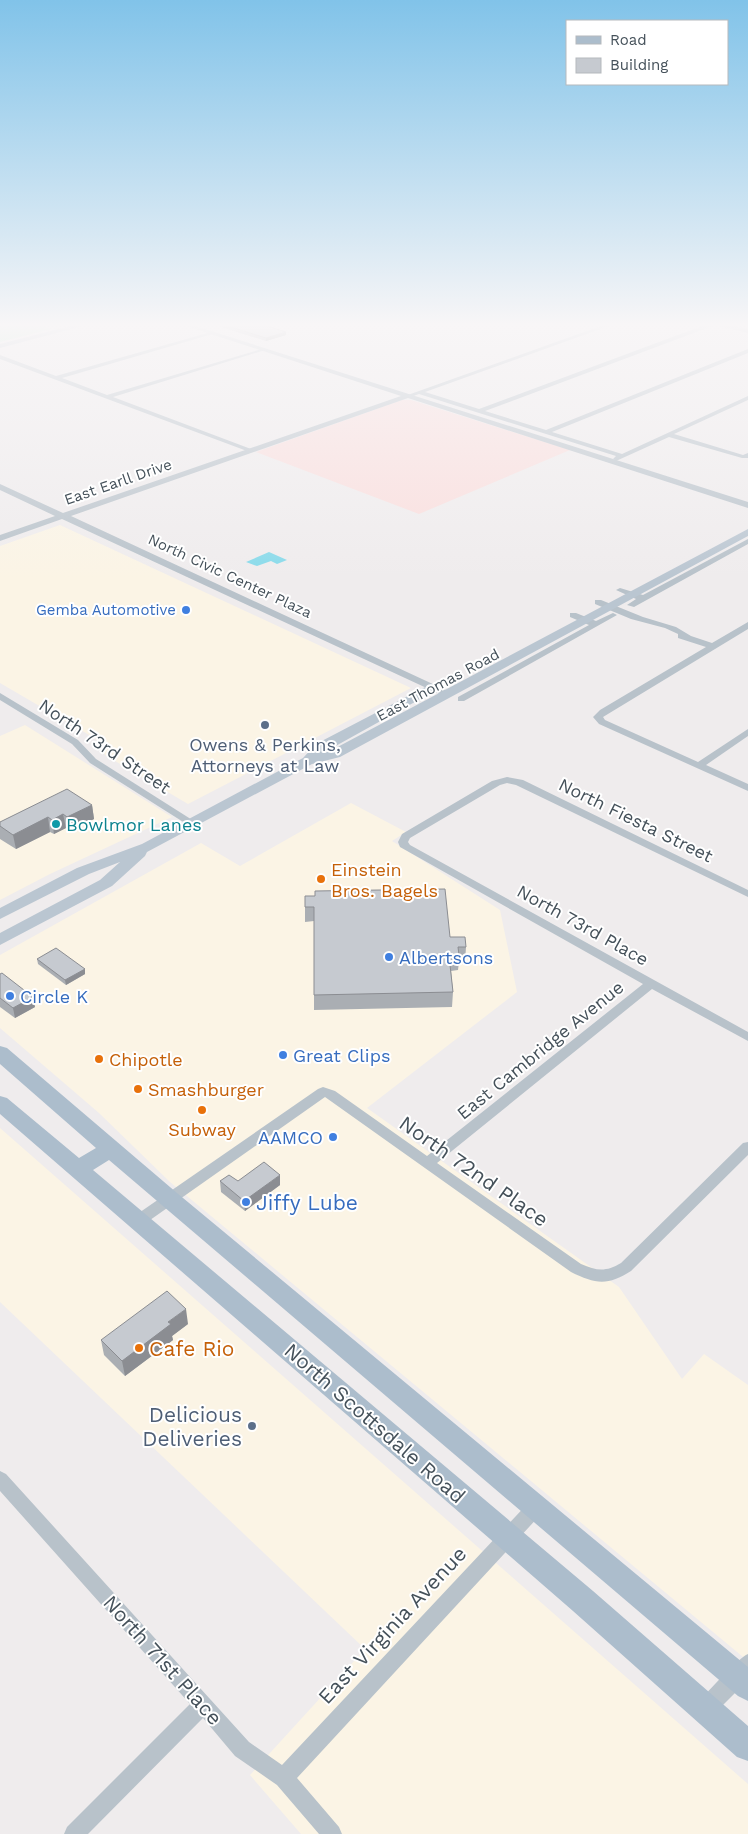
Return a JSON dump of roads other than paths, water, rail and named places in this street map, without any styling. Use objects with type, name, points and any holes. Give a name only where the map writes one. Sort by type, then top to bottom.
[{"type":"main road","name":"East Thomas Road","points":[[440,691],[573,615],[748,522]]},
{"type":"main road","name":"East Thomas Road","points":[[0,914],[83,871],[147,847],[307,761],[321,747],[591,622],[744,539]]},
{"type":"main road","name":"East Thomas Road","points":[[0,940],[106,883],[147,847]]},
{"type":"main road","name":"North Scottsdale Road","points":[[0,1053],[168,1199],[536,1507],[744,1676]]},
{"type":"main road","name":"North Scottsdale Road","points":[[0,1103],[507,1536],[748,1746]]},
{"type":"main road","points":[[79,1169],[110,1148]]},
{"type":"street","points":[[138,409],[249,450]]},
{"type":"street","name":"East Earll Drive","points":[[0,538],[371,409]]},
{"type":"street","points":[[448,409],[748,505]]},
{"type":"street","points":[[472,409],[622,456]]},
{"type":"street","points":[[480,411],[486,409]]},
{"type":"street","points":[[546,432],[604,409]]},
{"type":"street","points":[[612,461],[725,409]]},
{"type":"street","points":[[669,435],[746,456]]},
{"type":"street","name":"North Civic Center Plaza","points":[[0,486],[440,691]]},
{"type":"street","points":[[620,590],[636,599]]},
{"type":"street","points":[[598,602],[611,611],[646,620],[655,627],[674,635],[687,636],[712,646]]},
{"type":"street","points":[[573,615],[591,622]]},
{"type":"street","name":"East Thomas Road","points":[[461,699],[512,671],[591,622]]},
{"type":"street","points":[[748,625],[603,712],[598,717],[602,722],[748,788]]},
{"type":"street","name":"East Thomas Road","points":[[499,666],[512,671]]},
{"type":"street","name":"North 73rd Street","points":[[0,696],[75,742],[93,761],[192,823]]},
{"type":"street","points":[[699,766],[748,732]]},
{"type":"street","name":"North 73rd Place","points":[[507,780],[496,783],[406,836],[403,842],[405,847],[748,1037]]},
{"type":"street","name":"North Fiesta Street","points":[[507,780],[519,782],[748,894]]},
{"type":"street","name":"East Cambridge Avenue","points":[[428,1163],[651,984]]},
{"type":"street","name":"North 72nd Place","points":[[168,1199],[322,1092],[330,1094],[576,1268],[591,1275],[604,1277],[616,1274],[626,1267],[748,1147]]},
{"type":"street","points":[[138,1221],[168,1199]]},
{"type":"street","name":"North 71st Place","points":[[0,1479],[203,1704],[242,1750],[284,1778],[332,1834]]},
{"type":"street","name":"East Virginia Avenue","points":[[284,1778],[536,1507]]},
{"type":"street","points":[[705,1709],[744,1676]]},
{"type":"street","points":[[74,1834],[203,1704]]},
{"type":"water","points":[[269,552],[287,560],[277,564],[271,561],[257,566],[246,562]]},
{"type":"place","name":"Gemba Automotive","points":[[186,610]]},
{"type":"place","name":"Owens & Perkins, Attorneys at Law","points":[[265,725]]},
{"type":"place","name":"Bowlmor Lanes","points":[[56,824]]},
{"type":"place","name":"Einstein Bros. Bagels","points":[[321,879]]},
{"type":"place","name":"Albertsons","points":[[389,957]]},
{"type":"place","name":"Circle K","points":[[10,996]]},
{"type":"place","name":"Great Clips","points":[[283,1055]]},
{"type":"place","name":"Chipotle","points":[[99,1059]]},
{"type":"place","name":"Smashburger","points":[[138,1089]]},
{"type":"place","name":"Subway","points":[[202,1110]]},
{"type":"place","name":"AAMCO","points":[[333,1137]]},
{"type":"place","name":"Jiffy Lube","points":[[246,1202]]},
{"type":"place","name":"Cafe Rio","points":[[139,1348]]},
{"type":"place","name":"Delicious Deliveries","points":[[252,1426]]}]
